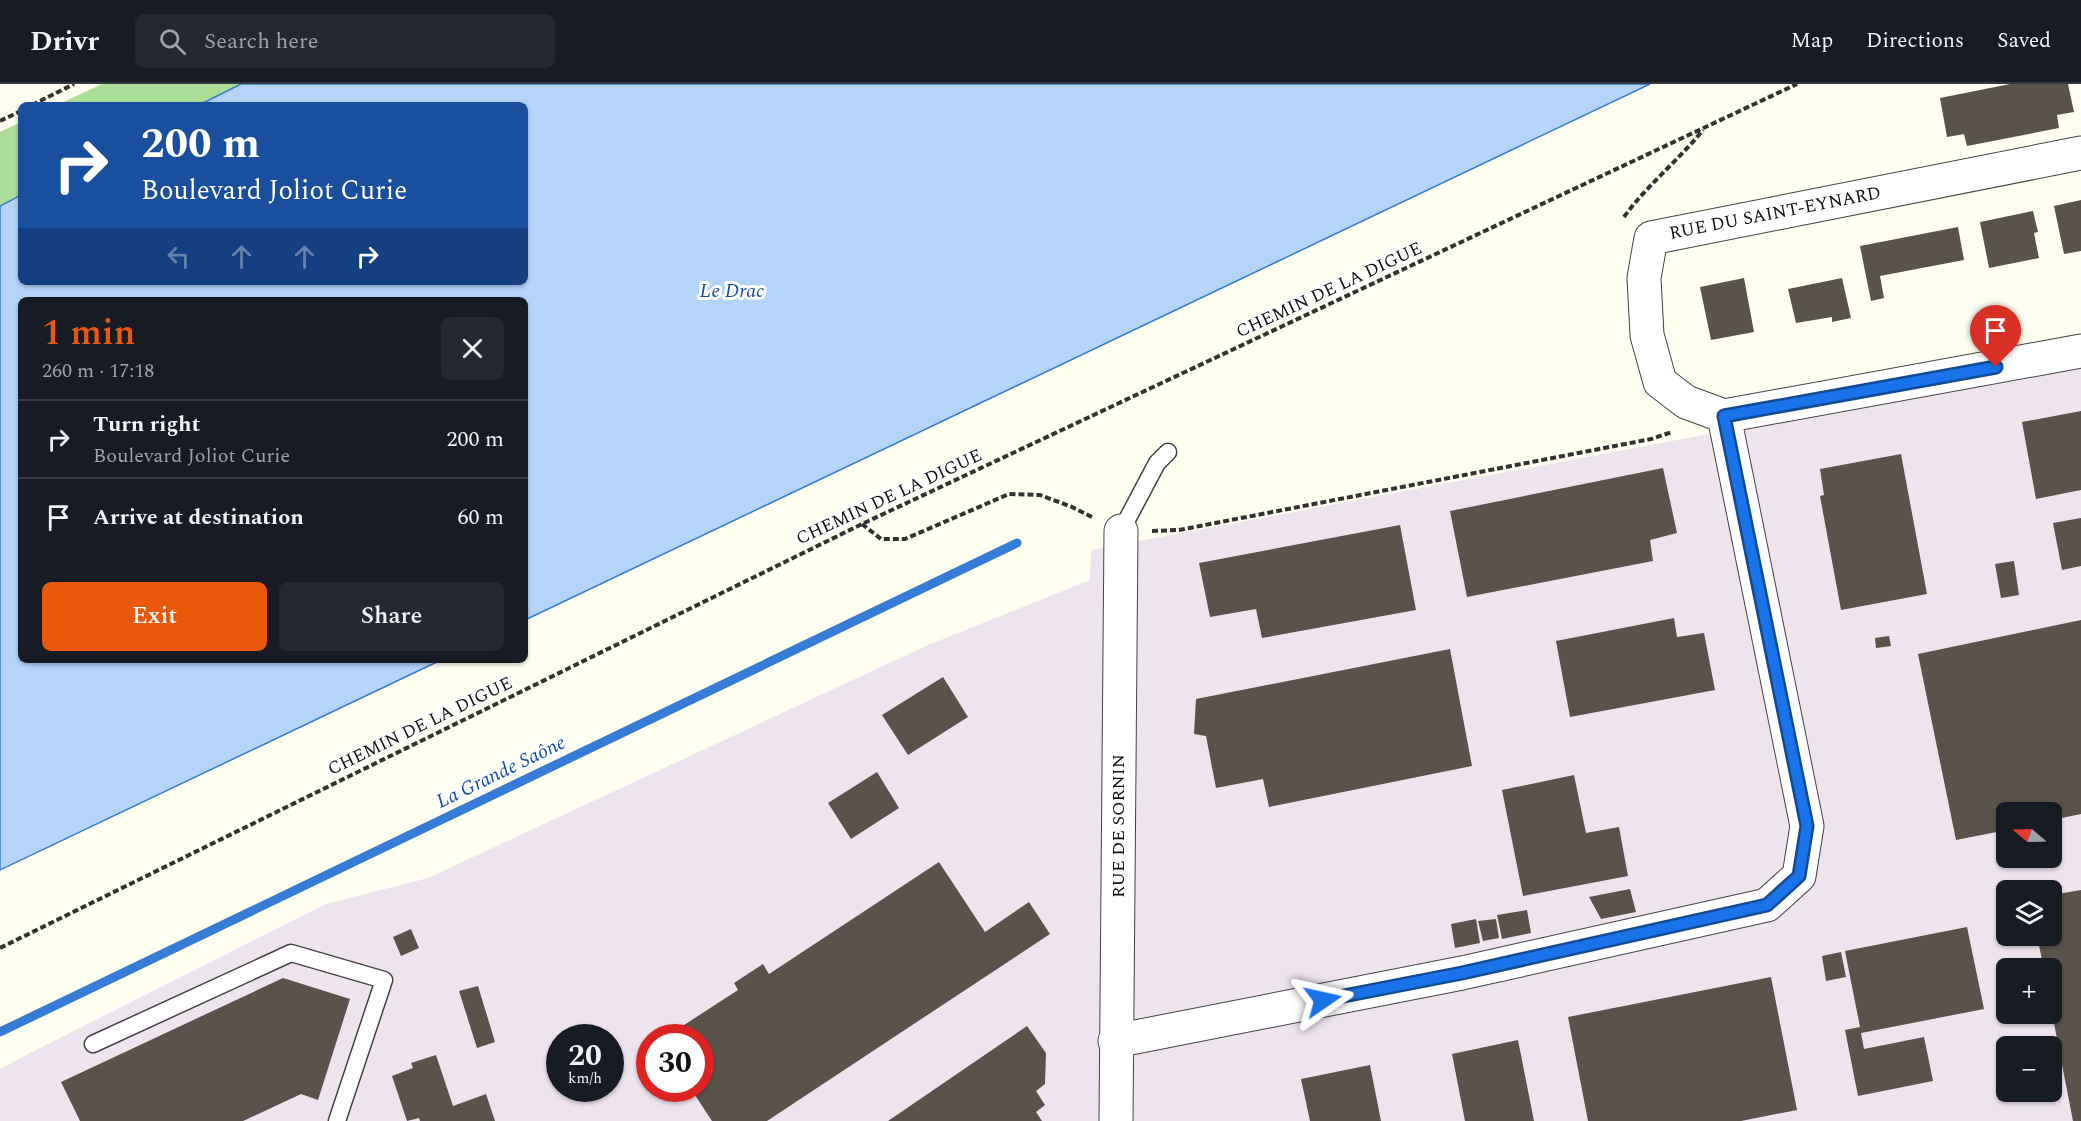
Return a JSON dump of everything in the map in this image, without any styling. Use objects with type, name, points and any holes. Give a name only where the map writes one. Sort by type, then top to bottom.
[{"type":"street","name":"RUE DU SAINT-EYNARD","points":[[1724,416],[1686,402],[1660,382],[1647,336],[1644,278],[1651,238],[2081,153]]},
{"type":"street","points":[[1115,1041],[1462,973],[1767,905],[1799,876],[1807,826],[1724,416],[2081,351]]},
{"type":"street","name":"RUE DE SORNIN","points":[[1116,1121],[1121,531]]},
{"type":"lane","points":[[1121,531],[1157,463],[1168,452]]},
{"type":"lane","points":[[93,1044],[291,953],[384,980],[337,1121]]},
{"type":"path","points":[[38,102],[74,84]]},
{"type":"path","name":"CHEMIN DE LA DIGUE","points":[[0,948],[862,525],[1797,84]]},
{"type":"path","points":[[0,121],[18,112]]},
{"type":"path","points":[[1651,238],[1628,230],[1622,220],[1652,183],[1683,155],[1706,127]]},
{"type":"path","points":[[862,525],[881,539],[905,539],[1009,494],[1040,495],[1072,507],[1121,531],[1179,530],[1651,439],[1724,416]]},
{"type":"shaded area","points":[[2081,368],[2081,1121],[0,1121],[0,1069],[30,1053],[326,904],[428,878],[928,645],[1090,580],[1091,550],[1698,436]]},
{"type":"green space","points":[[102,84],[241,84],[205,102],[63,102]]},
{"type":"green space","points":[[18,123],[18,197],[0,206],[0,132]]},
{"type":"water","name":"Le Drac","points":[[241,84],[1650,84],[528,619],[528,297],[18,297],[18,663],[435,663],[0,870],[0,206],[18,197],[18,285],[528,285],[528,102],[205,102]]},
{"type":"building","points":[[2010,84],[2068,84],[2074,112],[2057,115],[2059,128],[1967,146],[1964,134],[1947,137],[1940,98]]},
{"type":"building","points":[[2081,200],[2081,251],[2064,254],[2054,206]]},
{"type":"building","points":[[2033,211],[2038,232],[2034,233],[2039,258],[1989,268],[1980,222]]},
{"type":"building","points":[[1958,227],[1964,260],[1880,276],[1884,298],[1871,301],[1860,246]]},
{"type":"building","points":[[1744,278],[1754,332],[1711,340],[1700,287]]},
{"type":"building","points":[[1842,278],[1851,318],[1832,322],[1832,317],[1796,323],[1788,289]]},
{"type":"building","points":[[2081,411],[2081,490],[2036,499],[2022,422]]},
{"type":"building","points":[[1901,454],[1927,594],[1841,610],[1820,496],[1824,495],[1820,469]]},
{"type":"building","points":[[1663,468],[1677,533],[1650,540],[1653,561],[1467,597],[1450,511]]},
{"type":"building","points":[[2081,518],[2081,566],[2062,570],[2053,523]]},
{"type":"building","points":[[1400,525],[1416,610],[1262,638],[1256,609],[1210,617],[1199,563]]},
{"type":"building","points":[[2014,561],[2019,595],[2001,598],[1995,564]]},
{"type":"building","points":[[1674,618],[1677,637],[1704,633],[1715,690],[1570,717],[1556,641]]},
{"type":"building","points":[[2081,620],[2081,814],[2062,818],[2062,802],[1996,802],[1996,832],[1956,840],[1918,654]]},
{"type":"building","points":[[1889,636],[1891,646],[1876,648],[1875,638]]},
{"type":"building","points":[[1450,649],[1472,766],[1269,807],[1263,779],[1216,788],[1206,736],[1194,734],[1196,699]]},
{"type":"building","points":[[943,677],[968,717],[908,755],[882,715]]},
{"type":"building","points":[[877,772],[899,808],[851,839],[828,803]]},
{"type":"building","points":[[1574,775],[1586,833],[1619,827],[1628,876],[1523,896],[1502,790]]},
{"type":"building","points":[[939,862],[985,932],[1029,902],[1050,934],[767,1121],[712,1121],[700,1102],[714,1102],[714,1024],[686,1024],[738,990],[734,983],[763,964],[769,974]]},
{"type":"building","points":[[1630,889],[1636,912],[1601,919],[1589,897]]},
{"type":"building","points":[[2081,890],[2081,1121],[2073,1121],[2062,1064],[2062,1036],[2056,1036],[2054,1024],[2062,1024],[2062,958],[2042,958],[2039,946],[2062,946],[2062,893]]},
{"type":"building","points":[[1527,910],[1531,933],[1502,939],[1497,915]]},
{"type":"building","points":[[1476,919],[1480,943],[1455,948],[1451,924]]},
{"type":"building","points":[[1496,919],[1499,938],[1483,941],[1478,921]]},
{"type":"building","points":[[1967,927],[1984,1009],[1861,1033],[1864,1049],[1924,1037],[1933,1081],[1858,1096],[1845,1030],[1860,1027],[1845,951]]},
{"type":"building","points":[[411,929],[419,948],[401,956],[393,937]]},
{"type":"building","points":[[1841,952],[1846,977],[1826,981],[1822,956]]},
{"type":"building","points":[[1771,977],[1797,1110],[1741,1121],[1588,1121],[1568,1017]]},
{"type":"building","points":[[283,978],[350,999],[318,1100],[301,1094],[243,1121],[80,1121],[61,1082]]},
{"type":"building","points":[[478,986],[495,1042],[477,1048],[459,991]]},
{"type":"building","points":[[1027,1026],[1046,1053],[1045,1084],[1036,1091],[1045,1105],[1036,1112],[1042,1121],[888,1121]]},
{"type":"building","points":[[1518,1040],[1534,1121],[1465,1121],[1452,1054]]},
{"type":"building","points":[[436,1055],[453,1106],[486,1094],[495,1121],[420,1121],[419,1118],[407,1121],[392,1076],[413,1068],[411,1063]]},
{"type":"building","points":[[1370,1065],[1381,1121],[1310,1121],[1301,1079]]},
{"type":"waterway","name":"La Grande Saône","points":[[0,1032],[1017,543]]},
{"type":"route","points":[[1323,1000],[1462,973],[1767,905],[1799,876],[1807,826],[1724,416],[1996,367]]}]
